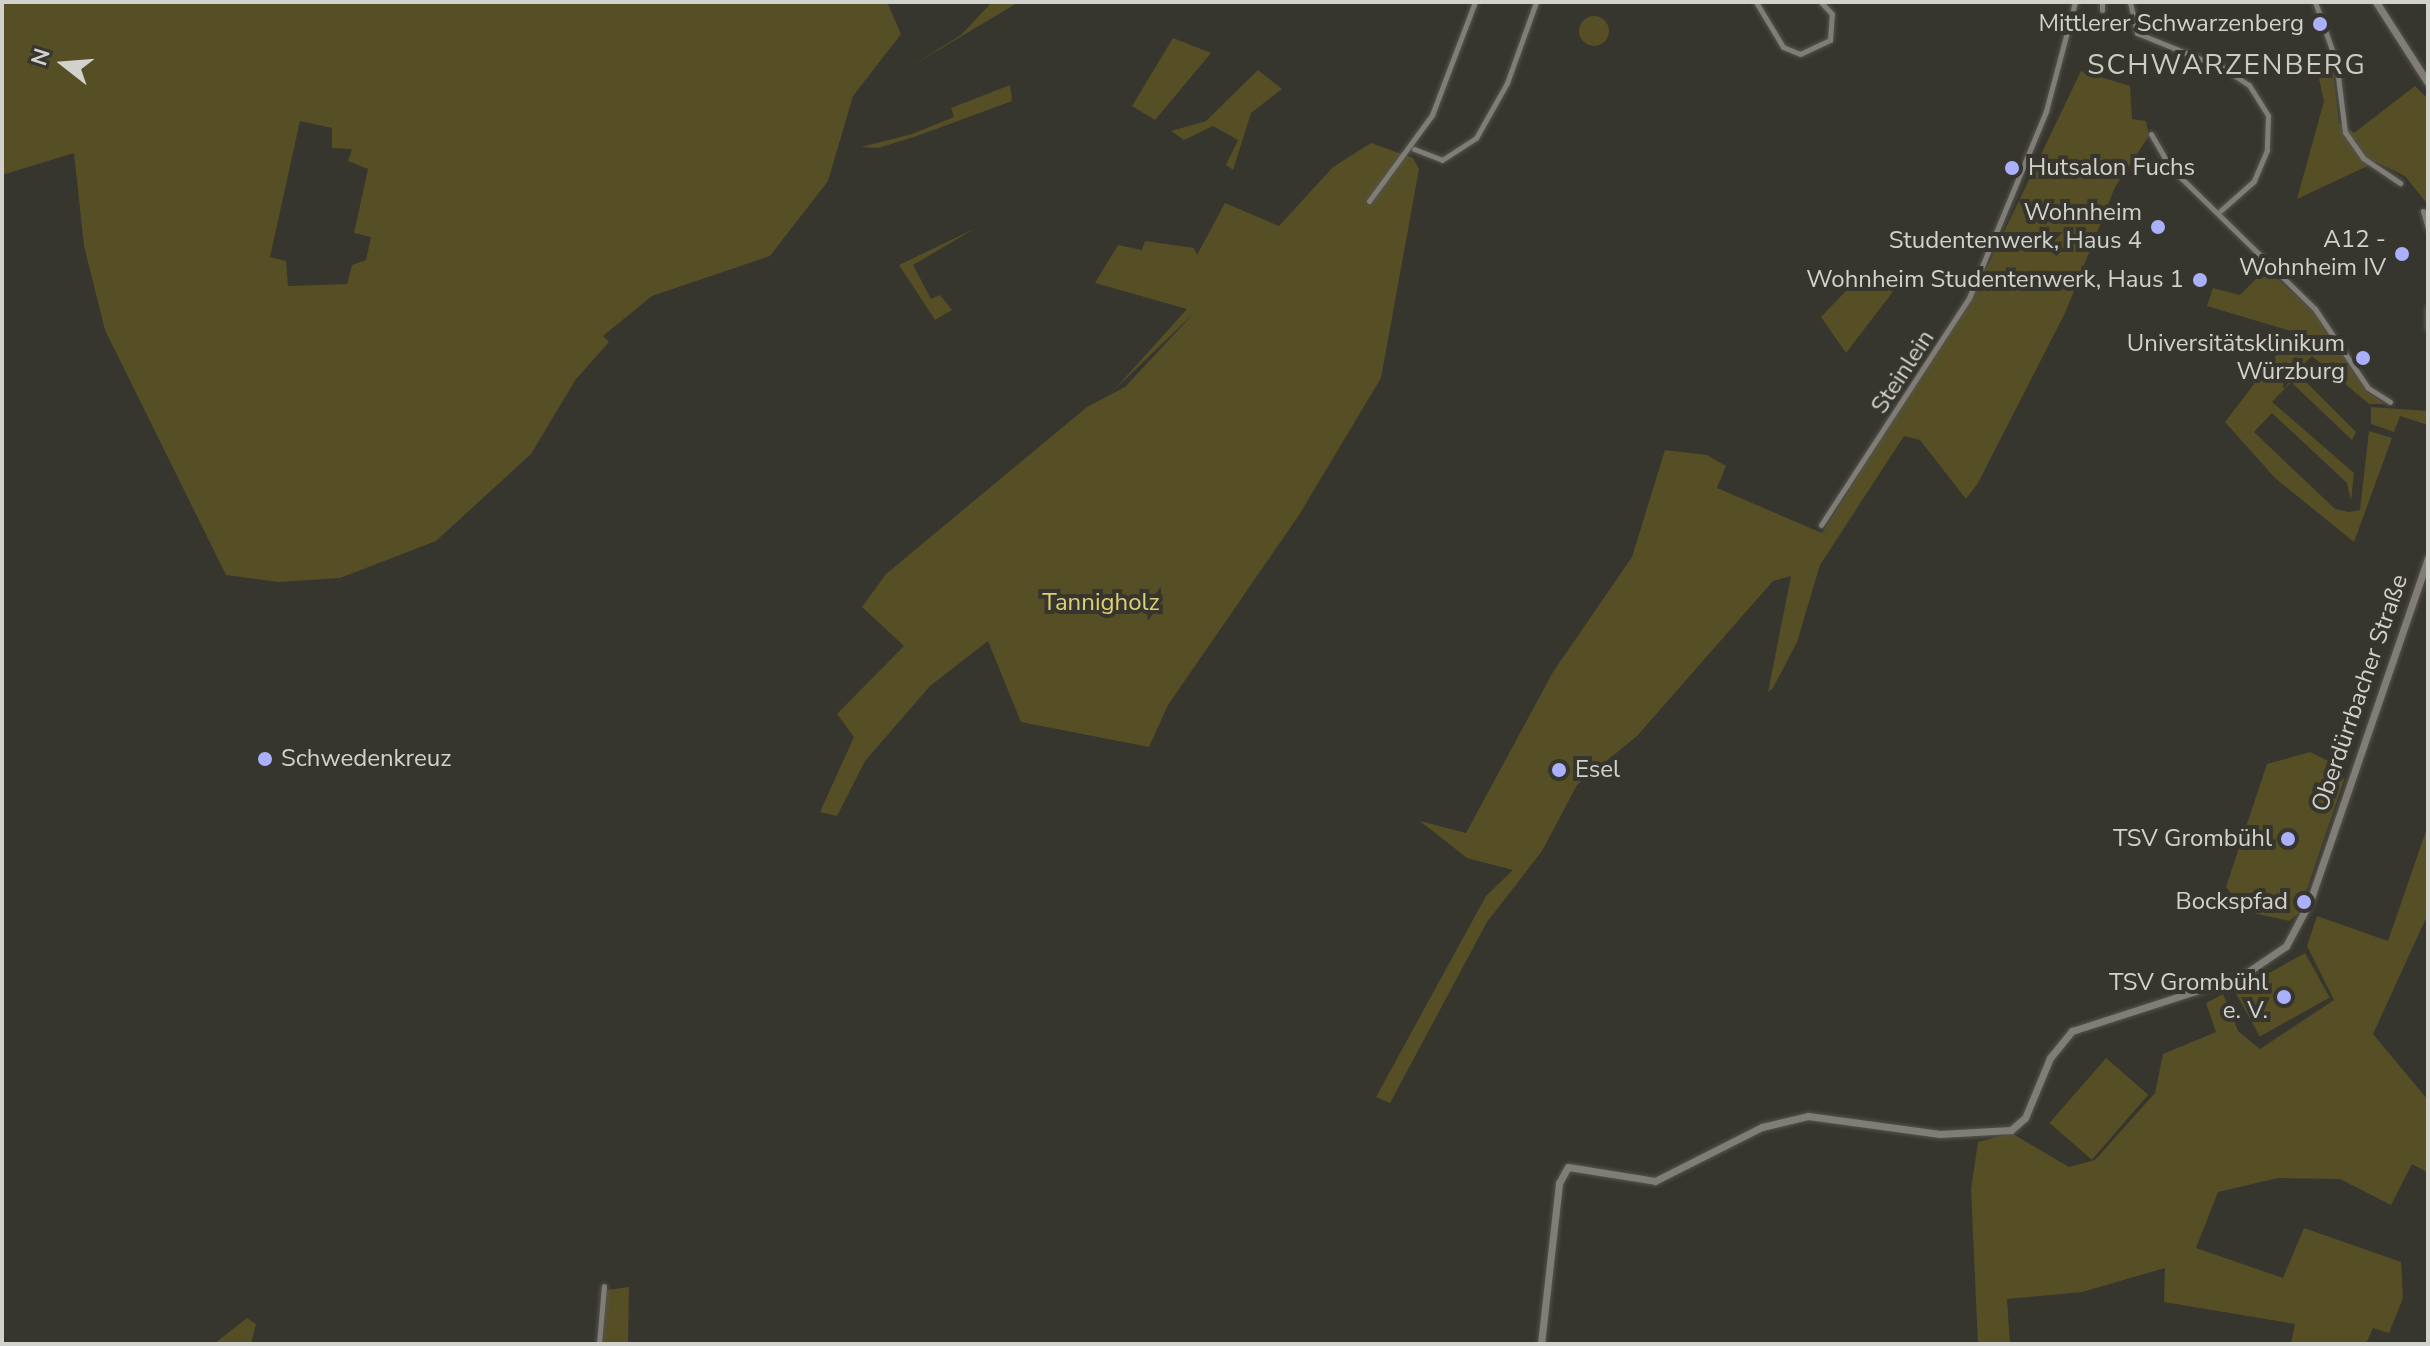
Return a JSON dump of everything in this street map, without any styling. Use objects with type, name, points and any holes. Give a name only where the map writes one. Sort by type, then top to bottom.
[{"type":"street","points":[[1369,201],[1414,149],[1461,52],[1475,2]]},
{"type":"street","points":[[1414,149],[1420,155],[1451,158],[1476,138],[1507,83],[1536,2]]},
{"type":"street","points":[[1756,2],[1783,47],[1800,54],[1830,40],[1832,14],[1821,2]]},
{"type":"street","name":"Steinlein","points":[[1821,525],[1973,290],[2046,111],[2075,2]]},
{"type":"street","points":[[2102,2],[2102,10]]},
{"type":"street","points":[[2130,2],[2137,33],[2225,69],[2249,85],[2268,116],[2267,150],[2254,181],[2220,211]]},
{"type":"street","points":[[2315,2],[2336,61],[2341,109],[2363,158],[2400,183]]},
{"type":"street","points":[[2376,2],[2428,83]]},
{"type":"street","points":[[2151,134],[2171,168],[2220,211],[2315,309],[2368,388],[2390,402]]},
{"type":"street","points":[[2423,211],[2428,229]]},
{"type":"street","points":[[2428,308],[2428,328]]},
{"type":"street","name":"Oberdürrbacher Straße","points":[[1541,1344],[1559,1183],[1568,1167],[1655,1181],[1762,1127],[1808,1116],[1940,1134],[2011,1130],[2025,1118],[2060,1040],[2088,1022],[2242,976],[2297,933],[2428,558]]},
{"type":"street","points":[[599,1344],[604,1286]]},
{"type":"green space","points":[[2,2],[887,2],[901,34],[853,96],[828,181],[770,256],[652,296],[603,336],[609,342],[576,379],[531,454],[436,541],[340,578],[279,582],[226,575],[105,330],[84,246],[74,153],[2,175]],"holes":[[[300,121],[332,128],[332,148],[352,149],[348,161],[368,169],[354,233],[371,237],[366,260],[352,265],[347,284],[288,286],[286,261],[270,257]]]},
{"type":"green space","points":[[992,2],[1019,2],[905,70],[961,35]]},
{"type":"green space","points":[[1594,16],[1600,17],[1608,25],[1608,37],[1600,45],[1594,46],[1588,45],[1580,37],[1579,31],[1580,25],[1588,17]]},
{"type":"green space","points":[[1173,38],[1211,53],[1155,120],[1132,106]]},
{"type":"green space","points":[[2316,66],[2333,72],[2339,123],[2354,133],[2415,86],[2428,99],[2428,205],[2405,176],[2376,162],[2297,199],[2324,101]]},
{"type":"green space","points":[[1258,70],[1282,89],[1251,113],[1233,170],[1226,165],[1238,140],[1213,126],[1184,140],[1171,131],[1206,121]]},
{"type":"green space","points":[[2081,71],[2130,86],[2132,119],[2146,121],[2149,136],[2115,187],[2066,311],[1978,483],[1966,499],[1920,440],[1904,436],[1820,565],[1797,642],[1773,688],[1768,692],[1791,576],[1773,581],[1637,736],[1577,785],[1542,851],[1487,922],[1390,1103],[1376,1097],[1486,896],[1513,870],[1467,858],[1420,821],[1466,833],[1553,672],[1632,557],[1665,450],[1707,455],[1726,466],[1717,488],[1822,533],[1979,284]]},
{"type":"green space","points":[[1010,85],[1012,101],[878,148],[861,147],[912,134],[954,117],[951,108]]},
{"type":"green space","name":"Tannigholz","points":[[1371,143],[1413,158],[1419,169],[1381,378],[1299,515],[1168,705],[1149,747],[1021,722],[988,641],[930,686],[865,761],[837,816],[820,812],[854,737],[837,714],[904,646],[862,607],[886,574],[1087,407],[1125,387],[1194,313],[1114,390],[1187,309],[1095,283],[1118,245],[1142,250],[1145,241],[1194,248],[1197,255],[1225,203],[1279,226],[1333,167]]},
{"type":"green space","points":[[976,228],[913,265],[931,299],[940,295],[952,310],[935,320],[899,265]]},
{"type":"green space","points":[[2266,269],[2312,310],[2367,392],[2386,404],[2369,404],[2312,356],[2296,372],[2356,432],[2352,440],[2291,382],[2272,402],[2354,473],[2351,501],[2347,483],[2272,413],[2254,432],[2335,509],[2349,512],[2360,510],[2369,431],[2392,438],[2354,542],[2275,478],[2225,422],[2294,332],[2207,306],[2213,288],[2240,295]]},
{"type":"green space","points":[[1864,272],[1895,289],[1846,353],[1821,317]]},
{"type":"green space","points":[[2371,407],[2428,411],[2428,425],[2400,416],[2394,432],[2371,424]]},
{"type":"green space","name":"TSV Grombühl","points":[[2310,752],[2338,766],[2344,780],[2299,913],[2289,921],[2244,911],[2226,887],[2267,764]]},
{"type":"green space","points":[[2428,825],[2428,914],[2373,1034],[2428,1100],[2428,1173],[2412,1164],[2391,1205],[2340,1179],[2278,1178],[2218,1192],[2196,1248],[2283,1278],[2304,1228],[2401,1262],[2403,1298],[2389,1333],[2373,1328],[2366,1344],[2291,1344],[2295,1324],[2164,1302],[2165,1268],[2082,1292],[2007,1299],[2010,1344],[1978,1344],[1971,1189],[1978,1142],[2011,1133],[2069,1167],[2095,1160],[2155,1093],[2163,1054],[2216,1032],[2206,1003],[2223,994],[2238,1031],[2260,1049],[2334,1000],[2307,946],[2317,916],[2388,941]]},
{"type":"green space","name":"TSV Grombühl e. V.","points":[[2305,953],[2330,998],[2260,1036],[2235,992]]},
{"type":"green space","points":[[2106,1058],[2148,1095],[2092,1160],[2050,1123]]},
{"type":"green space","points":[[629,1287],[628,1344],[602,1344],[607,1290]]},
{"type":"green space","points":[[247,1318],[256,1324],[251,1344],[214,1344]]},
{"type":"place","name":"Mittlerer Schwarzenberg","points":[[2320,24]]},
{"type":"place","name":"Hutsalon Fuchs","points":[[2012,168]]},
{"type":"place","name":"Wohnheim Studentenwerk, Haus 4","points":[[2158,227]]},
{"type":"place","name":"A12 - Wohnheim IV","points":[[2402,254]]},
{"type":"place","name":"Wohnheim Studentenwerk, Haus 1","points":[[2200,280]]},
{"type":"place","name":"Universitätsklinikum Würzburg","points":[[2363,358]]},
{"type":"place","name":"Schwedenkreuz","points":[[265,759]]},
{"type":"place","name":"Esel","points":[[1559,770]]},
{"type":"place","name":"TSV Grombühl","points":[[2288,839]]},
{"type":"place","name":"Bockspfad","points":[[2304,902]]},
{"type":"place","name":"TSV Grombühl e. V.","points":[[2284,997]]},
{"type":"district","name":"SCHWARZENBERG","points":[[2227,65]]}]
